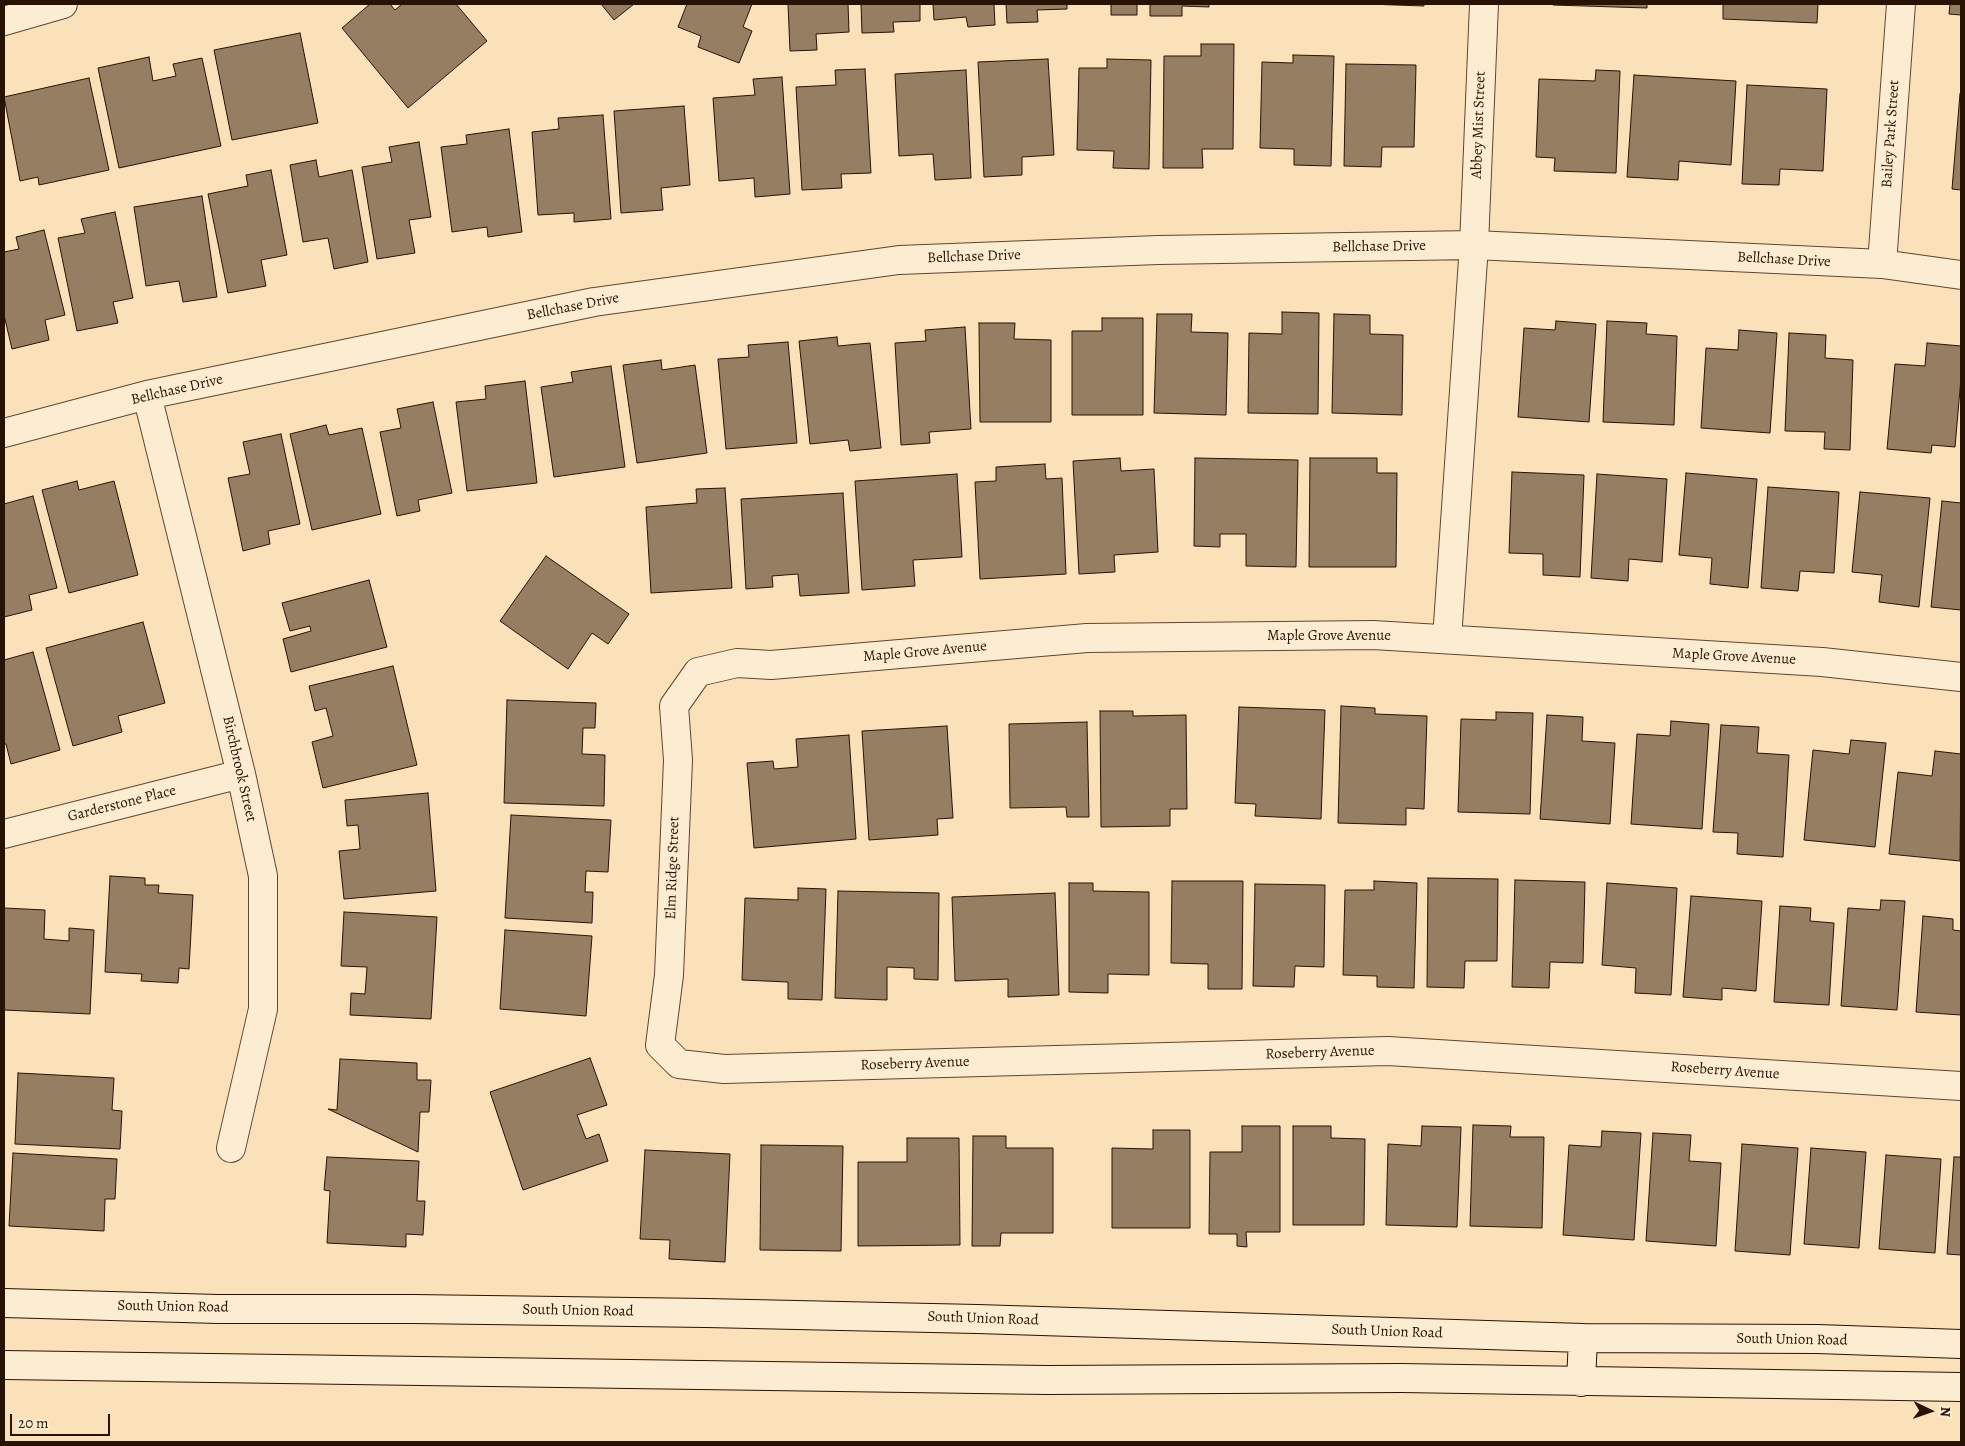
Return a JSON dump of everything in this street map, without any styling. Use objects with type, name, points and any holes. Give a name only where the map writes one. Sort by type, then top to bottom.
[{"type":"street","points":[[4,21],[63,4]]},
{"type":"street","name":"Abbey Mist Street","points":[[1447,640],[1474,246],[1484,4]]},
{"type":"street","name":"Bailey Park Street","points":[[1882,264],[1901,4]]},
{"type":"street","name":"Bellchase Drive","points":[[4,433],[148,395],[594,302],[899,260],[1158,250],[1474,246],[1882,264],[1961,275]]},
{"type":"street","name":"Birchbrook Street","points":[[148,395],[241,774],[263,876],[263,1009],[232,1148]]},
{"type":"street","name":"Maple Grove Avenue","points":[[698,672],[737,663],[771,665],[1087,638],[1374,635],[1822,662],[1961,677]]},
{"type":"street","name":"Elm Ridge Street","points":[[678,1064],[660,1045],[669,975],[678,760],[674,706],[698,672]]},
{"type":"street","name":"Garderstone Place","points":[[4,834],[241,774]]},
{"type":"street","name":"Roseberry Avenue","points":[[678,1064],[732,1069],[1388,1051],[1961,1086]]},
{"type":"street","name":"South Union Road","points":[[4,1303],[218,1309],[423,1309],[958,1318],[1583,1338],[1817,1339],[1961,1344]]},
{"type":"street","points":[[1581,1382],[1583,1338]]},
{"type":"street","points":[[4,1364],[1047,1380],[1401,1378],[1961,1387]]},
{"type":"building","points":[[370,4],[390,4],[395,10],[402,4],[456,4],[487,41],[408,108],[342,28]]},
{"type":"building","points":[[601,4],[634,4],[614,20]]},
{"type":"building","points":[[687,4],[752,4],[743,27],[752,31],[739,63],[698,47],[701,36],[678,27]]},
{"type":"building","points":[[788,4],[848,4],[849,32],[816,34],[817,50],[790,51]]},
{"type":"building","points":[[861,4],[920,4],[920,21],[893,22],[894,32],[862,33]]},
{"type":"building","points":[[933,4],[994,4],[995,25],[968,27],[966,17],[934,20]]},
{"type":"building","points":[[1006,4],[1067,4],[1067,9],[1037,10],[1038,22],[1007,23]]},
{"type":"building","points":[[1111,4],[1137,4],[1137,15],[1111,15]]},
{"type":"building","points":[[1150,4],[1209,4],[1209,7],[1182,6],[1182,16],[1150,16]]},
{"type":"building","points":[[1367,4],[1424,4],[1424,6]]},
{"type":"building","points":[[1647,4],[1647,8],[1553,5]]},
{"type":"building","points":[[1723,4],[1818,4],[1817,23],[1723,19]]},
{"type":"building","points":[[1950,4],[1961,4],[1961,15],[1949,14]]},
{"type":"building","points":[[300,33],[318,123],[232,140],[214,50]]},
{"type":"building","points":[[1201,44],[1234,44],[1233,149],[1202,149],[1203,168],[1163,168],[1164,56],[1201,56]]},
{"type":"building","points":[[1293,55],[1334,56],[1331,166],[1294,165],[1294,149],[1260,148],[1262,62],[1293,63]]},
{"type":"building","points":[[149,57],[153,81],[176,76],[173,64],[202,58],[221,146],[119,168],[98,68]]},
{"type":"building","points":[[1048,59],[1054,155],[1022,157],[1022,175],[984,177],[978,62]]},
{"type":"building","points":[[1107,59],[1151,60],[1149,169],[1113,168],[1114,151],[1077,150],[1079,68],[1107,68]]},
{"type":"building","points":[[1346,64],[1416,65],[1414,147],[1382,147],[1381,167],[1344,166]]},
{"type":"building","points":[[865,69],[871,173],[841,174],[842,188],[802,190],[796,87],[836,85],[835,70]]},
{"type":"building","points":[[966,70],[971,178],[935,180],[933,154],[899,156],[895,74]]},
{"type":"building","points":[[1596,70],[1620,71],[1616,173],[1554,171],[1555,158],[1536,157],[1539,79],[1595,81]]},
{"type":"building","points":[[1634,75],[1736,81],[1731,165],[1679,161],[1678,180],[1627,177]]},
{"type":"building","points":[[782,77],[790,194],[755,197],[754,178],[719,181],[713,98],[755,95],[753,79]]},
{"type":"building","points":[[89,78],[109,170],[39,185],[38,177],[20,181],[4,97]]},
{"type":"building","points":[[1747,85],[1827,89],[1823,171],[1780,169],[1779,185],[1742,184]]},
{"type":"building","points":[[1961,94],[1961,190],[1952,189]]},
{"type":"building","points":[[684,106],[690,185],[661,188],[663,210],[621,213],[614,111]]},
{"type":"building","points":[[603,115],[611,219],[574,222],[574,213],[538,215],[532,132],[559,129],[558,118]]},
{"type":"building","points":[[509,129],[522,232],[488,237],[487,227],[452,232],[441,147],[467,144],[466,135]]},
{"type":"building","points":[[419,142],[431,217],[409,220],[415,253],[377,259],[362,167],[392,162],[389,147]]},
{"type":"building","points":[[316,160],[319,177],[352,170],[368,262],[334,269],[328,238],[303,242],[290,165]]},
{"type":"building","points":[[271,170],[287,255],[261,260],[266,286],[228,293],[208,194],[248,186],[246,175]]},
{"type":"building","points":[[202,196],[217,297],[183,302],[179,281],[146,286],[134,207]]},
{"type":"building","points":[[115,212],[133,298],[113,302],[118,323],[77,331],[58,238],[85,233],[81,219]]},
{"type":"building","points":[[44,230],[65,315],[45,320],[49,340],[12,349],[4,315],[4,252],[19,249],[16,237]]},
{"type":"building","points":[[1282,312],[1319,313],[1318,414],[1248,413],[1249,333],[1282,334]]},
{"type":"building","points":[[1157,314],[1192,314],[1191,332],[1228,333],[1226,415],[1154,413]]},
{"type":"building","points":[[1334,314],[1370,315],[1370,334],[1403,335],[1402,415],[1332,413]]},
{"type":"building","points":[[1102,318],[1143,318],[1143,415],[1072,415],[1072,331],[1102,331]]},
{"type":"building","points":[[1556,321],[1596,324],[1589,422],[1518,417],[1524,328],[1555,330]]},
{"type":"building","points":[[1607,321],[1647,323],[1646,334],[1677,336],[1674,425],[1603,422]]},
{"type":"building","points":[[979,323],[1015,323],[1014,339],[1051,340],[1051,422],[980,422]]},
{"type":"building","points":[[965,327],[971,429],[929,432],[930,443],[901,445],[895,343],[926,341],[925,330]]},
{"type":"building","points":[[1739,330],[1777,333],[1770,433],[1701,428],[1706,348],[1738,350]]},
{"type":"building","points":[[1789,333],[1826,335],[1825,358],[1853,360],[1850,450],[1824,449],[1825,432],[1785,431]]},
{"type":"building","points":[[837,337],[838,346],[870,343],[881,448],[850,451],[848,440],[810,444],[799,341]]},
{"type":"building","points":[[788,342],[797,443],[726,449],[718,359],[749,357],[748,345]]},
{"type":"building","points":[[1927,343],[1961,346],[1961,378],[1955,447],[1932,445],[1931,453],[1887,449],[1895,364],[1925,366]]},
{"type":"building","points":[[661,360],[662,370],[695,365],[707,453],[637,463],[623,365]]},
{"type":"building","points":[[611,366],[625,467],[554,477],[541,387],[573,382],[571,372]]},
{"type":"building","points":[[525,381],[537,483],[467,491],[456,402],[486,399],[485,386]]},
{"type":"building","points":[[433,402],[452,493],[418,500],[420,511],[397,516],[380,432],[401,428],[397,409]]},
{"type":"building","points":[[326,425],[329,435],[362,428],[381,514],[312,530],[290,434]]},
{"type":"building","points":[[281,434],[300,524],[268,531],[270,544],[243,551],[228,478],[250,474],[243,442]]},
{"type":"building","points":[[1120,458],[1121,471],[1154,469],[1158,552],[1114,555],[1115,572],[1079,574],[1073,461]]},
{"type":"building","points":[[1195,458],[1298,460],[1296,567],[1246,566],[1246,534],[1220,534],[1220,547],[1194,546]]},
{"type":"building","points":[[1310,458],[1377,458],[1377,473],[1397,473],[1396,567],[1309,567]]},
{"type":"building","points":[[1045,464],[1046,479],[1062,478],[1066,574],[980,579],[975,482],[996,481],[996,467]]},
{"type":"building","points":[[1512,472],[1584,475],[1580,577],[1543,575],[1543,554],[1509,553]]},
{"type":"building","points":[[1686,473],[1757,479],[1748,588],[1710,584],[1712,558],[1679,555]]},
{"type":"building","points":[[957,474],[962,557],[913,560],[915,586],[862,590],[855,481]]},
{"type":"building","points":[[1597,474],[1667,479],[1662,562],[1629,559],[1628,581],[1591,578]]},
{"type":"building","points":[[77,481],[79,490],[114,481],[138,575],[69,593],[42,490]]},
{"type":"building","points":[[1768,487],[1839,492],[1834,573],[1800,571],[1798,591],[1761,588]]},
{"type":"building","points":[[725,488],[732,588],[651,593],[646,507],[697,503],[696,489]]},
{"type":"building","points":[[1860,492],[1930,498],[1919,607],[1879,602],[1882,575],[1852,572]]},
{"type":"building","points":[[843,493],[849,593],[800,596],[798,574],[772,576],[773,587],[746,589],[741,499]]},
{"type":"building","points":[[33,496],[57,588],[29,595],[32,610],[4,617],[4,504]]},
{"type":"building","points":[[1942,501],[1961,503],[1961,610],[1931,607]]},
{"type":"building","points":[[546,556],[629,614],[608,644],[592,633],[568,669],[500,621]]},
{"type":"building","points":[[369,580],[387,647],[291,672],[283,639],[311,631],[310,626],[290,631],[282,603]]},
{"type":"building","points":[[143,622],[165,703],[118,716],[122,732],[73,746],[46,648]]},
{"type":"building","points":[[33,652],[60,750],[11,764],[6,744],[4,744],[4,660]]},
{"type":"building","points":[[393,666],[417,765],[323,788],[312,742],[333,736],[326,708],[315,711],[309,686]]},
{"type":"building","points":[[507,700],[596,703],[595,728],[583,728],[582,754],[605,755],[604,806],[504,803]]},
{"type":"building","points":[[1341,706],[1375,708],[1375,714],[1427,716],[1424,809],[1406,808],[1406,825],[1338,823]]},
{"type":"building","points":[[1239,707],[1325,710],[1321,819],[1255,816],[1256,804],[1235,803]]},
{"type":"building","points":[[1100,711],[1133,711],[1133,716],[1186,715],[1187,809],[1170,809],[1170,826],[1101,827]]},
{"type":"building","points":[[1496,712],[1533,713],[1530,814],[1458,812],[1461,719],[1496,720]]},
{"type":"building","points":[[1547,715],[1583,717],[1582,741],[1615,743],[1610,824],[1540,819]]},
{"type":"building","points":[[1671,721],[1709,724],[1702,829],[1631,824],[1637,734],[1670,736]]},
{"type":"building","points":[[1087,722],[1089,817],[1067,817],[1066,807],[1010,808],[1009,724]]},
{"type":"building","points":[[1721,725],[1759,727],[1757,753],[1789,755],[1783,857],[1737,854],[1738,833],[1713,832]]},
{"type":"building","points":[[947,726],[953,818],[937,819],[938,835],[869,840],[862,731]]},
{"type":"building","points":[[849,735],[856,839],[754,848],[747,763],[773,761],[774,769],[798,767],[796,739]]},
{"type":"building","points":[[1851,740],[1886,743],[1875,847],[1804,840],[1813,750],[1849,754]]},
{"type":"building","points":[[1935,751],[1961,754],[1960,861],[1889,854],[1898,772],[1932,776]]},
{"type":"building","points":[[428,793],[436,891],[344,899],[339,851],[360,849],[358,825],[347,826],[345,800]]},
{"type":"building","points":[[511,815],[611,820],[608,872],[586,871],[585,892],[593,892],[592,923],[505,918]]},
{"type":"building","points":[[110,876],[145,878],[145,885],[159,885],[158,893],[193,895],[189,969],[179,968],[178,983],[141,981],[142,974],[105,972]]},
{"type":"building","points":[[1428,878],[1498,879],[1497,961],[1465,961],[1464,988],[1427,987]]},
{"type":"building","points":[[1515,880],[1585,882],[1583,963],[1550,962],[1549,988],[1512,987]]},
{"type":"building","points":[[1172,881],[1243,881],[1242,989],[1208,989],[1208,964],[1171,963]]},
{"type":"building","points":[[1374,881],[1417,883],[1414,988],[1377,987],[1377,976],[1343,975],[1345,890],[1374,890]]},
{"type":"building","points":[[1069,883],[1093,883],[1093,891],[1149,892],[1149,975],[1108,974],[1108,993],[1069,992]]},
{"type":"building","points":[[1607,883],[1677,888],[1671,995],[1635,993],[1636,968],[1602,965]]},
{"type":"building","points":[[1255,884],[1325,885],[1324,967],[1295,966],[1294,987],[1253,986]]},
{"type":"building","points":[[798,888],[826,889],[822,1000],[788,999],[788,982],[742,980],[745,898],[798,900]]},
{"type":"building","points":[[838,891],[939,893],[938,980],[914,979],[914,968],[887,967],[887,1000],[835,998]]},
{"type":"building","points":[[1055,893],[1059,995],[1008,997],[1008,979],[955,981],[952,897]]},
{"type":"building","points":[[1691,896],[1762,901],[1756,991],[1722,988],[1722,1000],[1683,997]]},
{"type":"building","points":[[1881,900],[1905,901],[1897,1010],[1841,1006],[1848,908],[1880,910]]},
{"type":"building","points":[[1780,906],[1811,908],[1810,921],[1834,923],[1829,1005],[1774,1002]]},
{"type":"building","points":[[4,908],[45,910],[44,939],[69,941],[69,928],[94,930],[90,1014],[4,1010]]},
{"type":"building","points":[[344,912],[437,917],[431,1019],[350,1015],[351,993],[365,994],[367,967],[341,966]]},
{"type":"building","points":[[1923,916],[1953,919],[1953,930],[1961,931],[1961,1015],[1916,1012]]},
{"type":"building","points":[[505,930],[592,936],[586,1016],[500,1009]]},
{"type":"building","points":[[590,1058],[607,1105],[577,1115],[586,1139],[599,1134],[608,1161],[523,1190],[490,1092]]},
{"type":"building","points":[[340,1059],[417,1063],[417,1080],[431,1080],[429,1112],[420,1112],[418,1152],[328,1109],[337,1110]]},
{"type":"building","points":[[18,1073],[114,1078],[112,1110],[122,1111],[120,1149],[15,1144]]},
{"type":"building","points":[[1473,1125],[1511,1126],[1510,1137],[1544,1137],[1542,1228],[1470,1226]]},
{"type":"building","points":[[1242,1126],[1280,1126],[1280,1232],[1246,1232],[1247,1247],[1237,1246],[1237,1234],[1209,1234],[1210,1152],[1242,1152]]},
{"type":"building","points":[[1293,1126],[1331,1126],[1331,1138],[1365,1139],[1364,1225],[1293,1225]]},
{"type":"building","points":[[1422,1126],[1461,1127],[1457,1227],[1386,1225],[1388,1144],[1421,1146]]},
{"type":"building","points":[[1153,1130],[1190,1130],[1190,1228],[1112,1228],[1112,1148],[1153,1149]]},
{"type":"building","points":[[1602,1131],[1641,1133],[1634,1240],[1563,1235],[1569,1145],[1601,1147]]},
{"type":"building","points":[[1653,1133],[1691,1135],[1689,1161],[1721,1163],[1716,1246],[1646,1241]]},
{"type":"building","points":[[973,1136],[1006,1136],[1006,1148],[1053,1148],[1053,1233],[1001,1233],[1000,1246],[972,1246]]},
{"type":"building","points":[[907,1138],[959,1138],[960,1245],[858,1246],[858,1162],[907,1162]]},
{"type":"building","points":[[1742,1144],[1798,1148],[1790,1255],[1735,1251]]},
{"type":"building","points":[[761,1145],[843,1146],[841,1251],[760,1250]]},
{"type":"building","points":[[1811,1148],[1866,1152],[1859,1248],[1804,1244]]},
{"type":"building","points":[[645,1150],[730,1154],[725,1262],[669,1259],[670,1240],[640,1239]]},
{"type":"building","points":[[13,1153],[117,1159],[115,1199],[105,1199],[104,1231],[9,1226]]},
{"type":"building","points":[[1886,1155],[1941,1159],[1935,1253],[1879,1249]]},
{"type":"building","points":[[327,1157],[419,1161],[417,1201],[425,1201],[423,1235],[406,1234],[406,1247],[327,1243],[330,1191],[324,1190]]},
{"type":"building","points":[[1954,1157],[1961,1157],[1961,1255],[1947,1254]]}]
